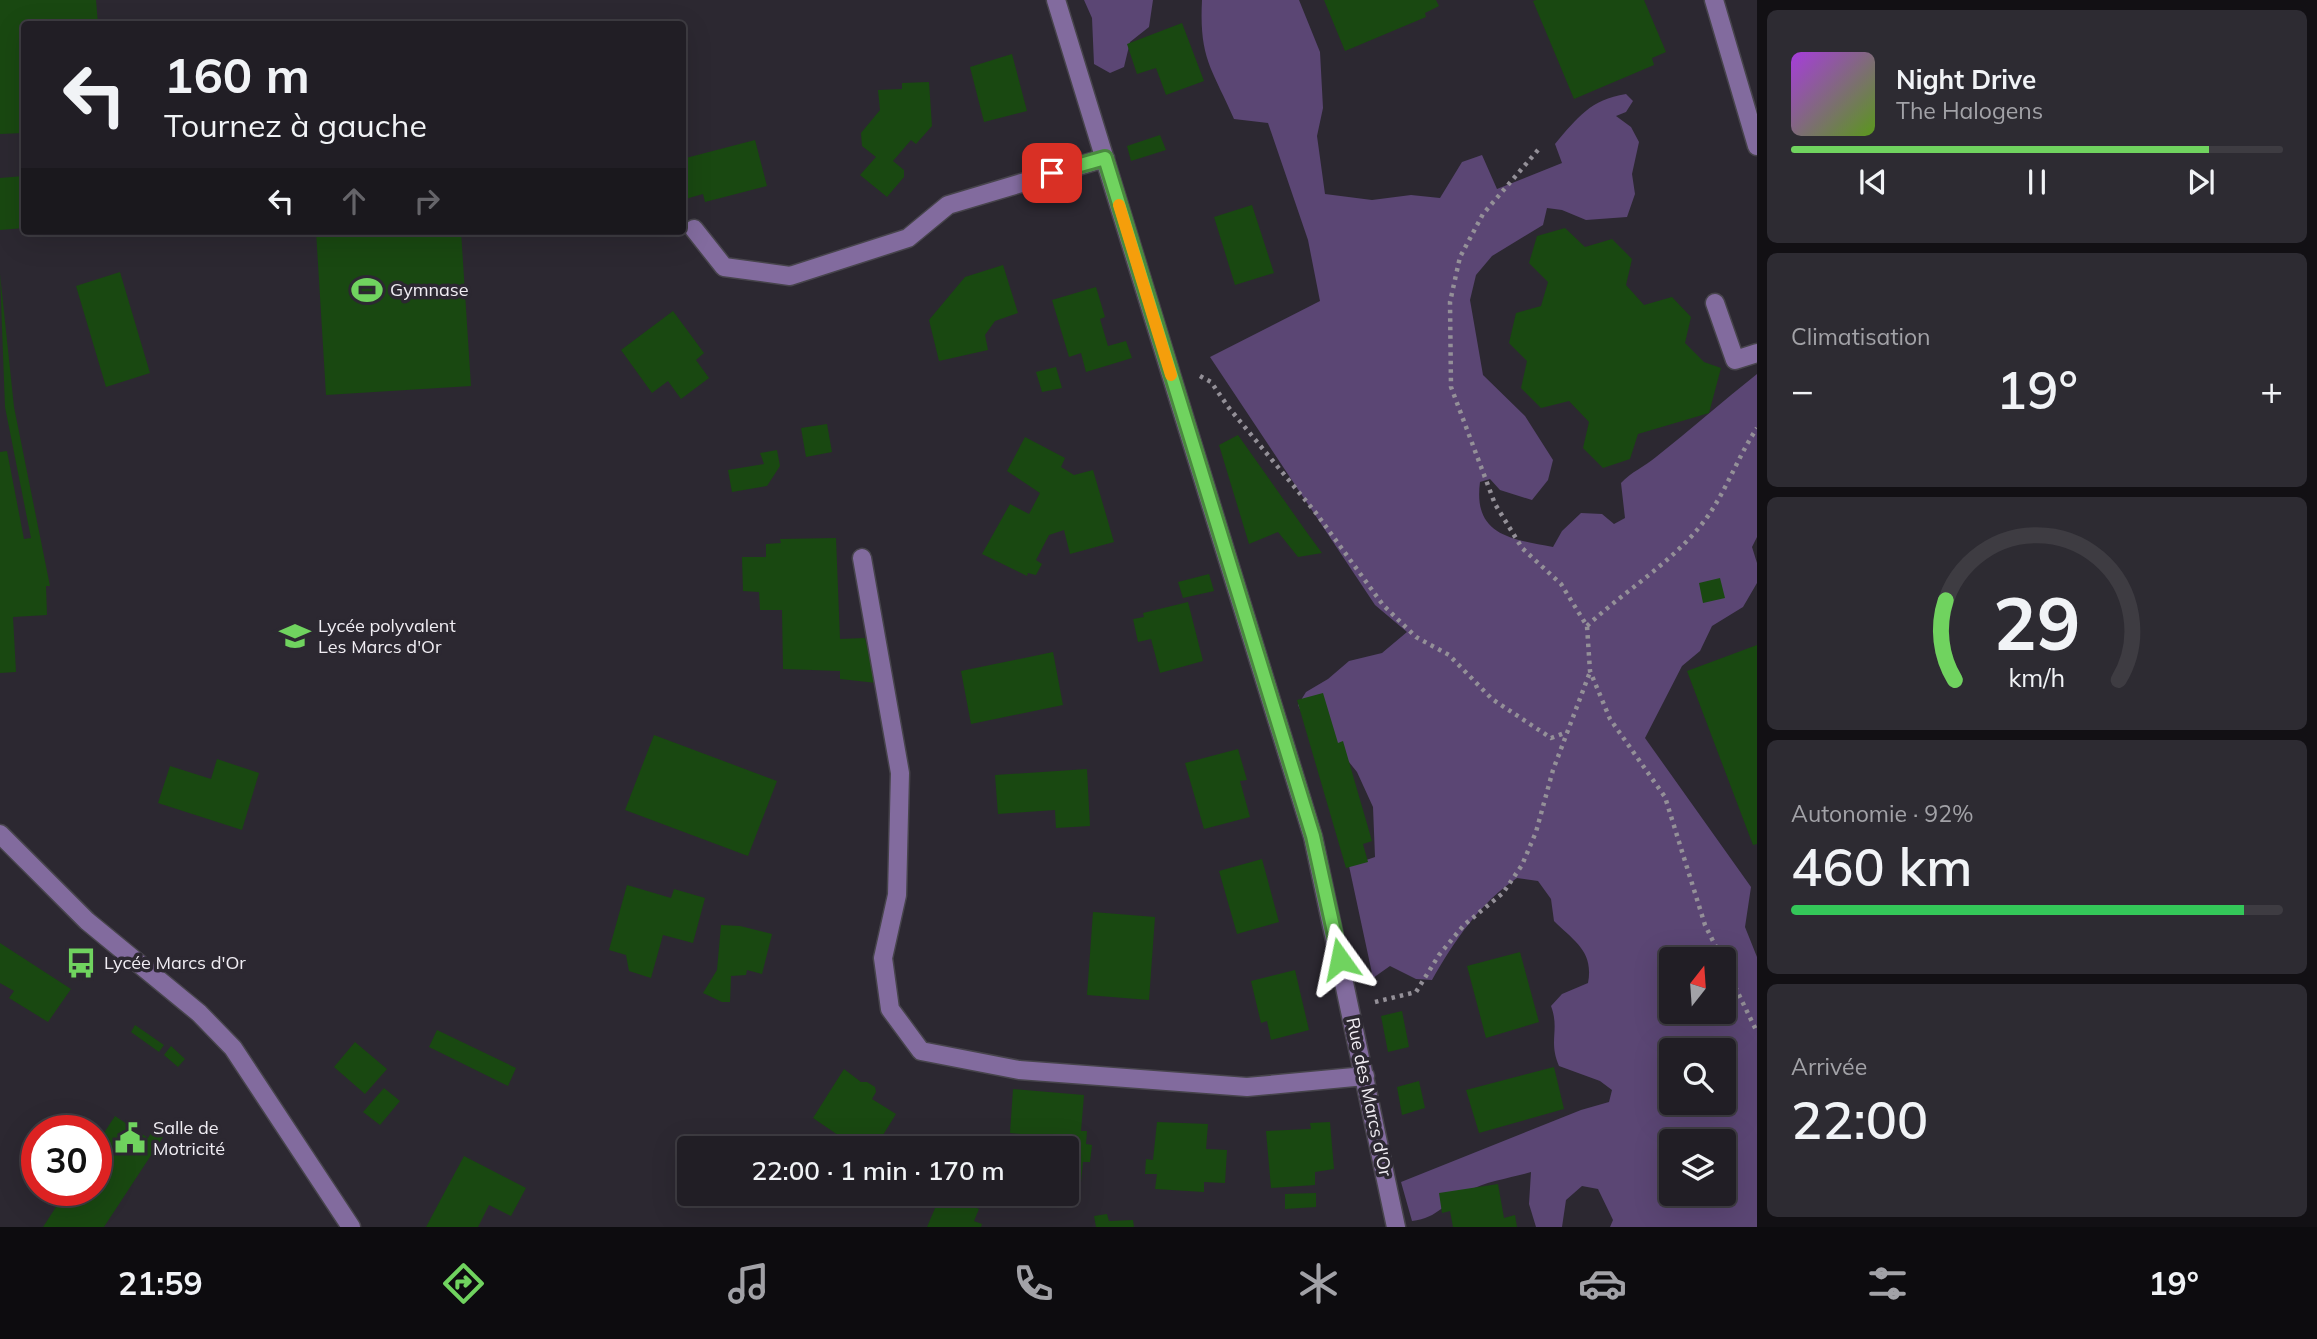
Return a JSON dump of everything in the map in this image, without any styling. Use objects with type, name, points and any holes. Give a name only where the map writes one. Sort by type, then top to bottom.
[{"type":"street","name":"Rue des Marcs d'Or","points":[[1056,0],[1313,836],[1396,1227]]},
{"type":"street","points":[[1714,0],[1757,146]]},
{"type":"street","points":[[694,229],[724,267],[790,275],[908,239],[948,205],[1105,158]]},
{"type":"street","points":[[1715,303],[1735,360],[1757,353]]},
{"type":"street","points":[[862,558],[900,773],[897,895],[883,958],[890,1009],[921,1051],[1019,1070],[1247,1087],[1365,1076]]},
{"type":"street","points":[[0,834],[88,921],[199,1013],[233,1048],[351,1227]]},
{"type":"path","points":[[1538,150],[1482,214],[1460,257],[1450,302],[1451,387],[1495,504],[1522,548],[1561,584],[1587,626],[1590,671],[1610,719],[1665,797],[1705,925],[1716,947]]},
{"type":"path","points":[[1196,374],[1211,382],[1229,408],[1316,513],[1383,605],[1408,629],[1449,655],[1492,699],[1551,738],[1567,732]]},
{"type":"path","points":[[1587,626],[1666,560],[1709,514],[1742,450],[1757,428]]},
{"type":"path","points":[[1350,1008],[1416,992],[1439,955],[1464,925],[1503,893],[1522,865],[1536,832],[1553,770],[1590,671]]},
{"type":"path","points":[[1736,988],[1757,1032]]},
{"type":"shaded area","points":[[1084,0],[1153,0],[1149,27],[1130,42],[1124,67],[1110,73],[1094,64],[1092,18]]},
{"type":"shaded area","points":[[1202,0],[1299,0],[1320,52],[1323,108],[1317,136],[1325,194],[1372,200],[1411,195],[1440,198],[1462,162],[1482,155],[1497,189],[1562,163],[1555,144],[1578,118],[1594,105],[1626,94],[1633,101],[1626,112],[1616,116],[1631,127],[1639,142],[1632,174],[1635,194],[1627,217],[1586,220],[1562,210],[1547,208],[1543,225],[1492,256],[1476,275],[1470,300],[1483,375],[1525,416],[1553,460],[1548,480],[1532,500],[1500,490],[1490,479],[1480,482],[1479,500],[1482,513],[1498,531],[1522,541],[1553,547],[1562,531],[1581,513],[1602,514],[1614,524],[1625,518],[1621,483],[1757,374],[1757,537],[1752,547],[1757,563],[1757,583],[1743,607],[1712,626],[1700,651],[1682,666],[1645,738],[1751,887],[1745,927],[1757,957],[1757,1227],[1610,1227],[1613,1220],[1598,1189],[1582,1186],[1566,1200],[1562,1227],[1536,1227],[1529,1204],[1531,1172],[1475,1188],[1429,1217],[1412,1221],[1401,1182],[1581,1110],[1609,1102],[1612,1090],[1600,1081],[1559,1066],[1551,1006],[1562,994],[1588,983],[1588,963],[1581,948],[1554,921],[1551,899],[1538,881],[1517,878],[1492,899],[1459,937],[1432,980],[1416,979],[1390,966],[1373,978],[1349,866],[1375,857],[1373,807],[1357,772],[1336,746],[1310,731],[1298,705],[1306,692],[1328,679],[1349,661],[1382,653],[1407,632],[1375,605],[1210,357],[1320,301],[1308,240],[1268,123],[1234,119],[1213,74],[1203,36]]},
{"type":"building","points":[[0,0],[96,0],[98,21],[21,21],[21,133],[0,134]]},
{"type":"building","points":[[1324,0],[1436,0],[1439,6],[1425,13],[1426,17],[1345,51]]},
{"type":"building","points":[[1644,0],[1666,52],[1652,58],[1654,65],[1574,99],[1533,1]]},
{"type":"building","points":[[1182,23],[1204,81],[1166,95],[1156,68],[1137,74],[1127,44]]},
{"type":"building","points":[[1012,54],[1027,111],[984,122],[970,67]]},
{"type":"building","points":[[929,82],[932,126],[916,144],[911,140],[893,161],[904,170],[904,177],[887,197],[860,175],[876,157],[862,146],[861,133],[880,110],[878,90],[902,89],[902,83]]},
{"type":"building","points":[[1160,135],[1166,150],[1131,161],[1127,146]]},
{"type":"building","points":[[755,140],[767,186],[705,202],[703,194],[686,199],[686,158]]},
{"type":"building","points":[[21,176],[21,228],[0,230],[0,178]]},
{"type":"building","points":[[1252,205],[1274,273],[1235,285],[1214,217]]},
{"type":"building","points":[[1565,228],[1585,247],[1612,239],[1632,259],[1626,285],[1644,305],[1672,297],[1691,317],[1685,343],[1704,362],[1721,368],[1709,413],[1638,434],[1630,459],[1603,468],[1583,448],[1589,422],[1569,401],[1541,408],[1521,388],[1527,361],[1509,343],[1516,313],[1541,306],[1548,282],[1529,263],[1537,236]]},
{"type":"building","points":[[316,235],[461,235],[471,386],[326,395]]},
{"type":"building","points":[[1003,265],[1018,313],[995,321],[985,335],[988,350],[939,361],[929,320],[965,277]]},
{"type":"building","points":[[120,272],[150,373],[106,387],[76,286]]},
{"type":"building","points":[[0,274],[14,407],[50,586],[46,586],[47,615],[13,617],[16,672],[0,673],[0,452],[7,451],[24,539],[31,538],[5,407]]},
{"type":"building","points":[[1096,287],[1105,317],[1100,319],[1108,346],[1126,341],[1132,358],[1086,372],[1081,353],[1069,357],[1052,300]]},
{"type":"building","points":[[673,311],[704,353],[696,360],[709,378],[681,399],[668,381],[652,393],[621,350]]},
{"type":"building","points":[[1056,367],[1062,388],[1042,392],[1036,372]]},
{"type":"building","points":[[827,424],[832,452],[806,457],[801,428]]},
{"type":"building","points":[[1238,435],[1322,553],[1298,557],[1278,532],[1249,544],[1219,445]]},
{"type":"building","points":[[1025,437],[1065,458],[1061,467],[1074,475],[1093,470],[1114,542],[1070,554],[1064,530],[1049,535],[1036,560],[1042,564],[1036,575],[1028,573],[1027,576],[982,554],[1010,504],[1029,514],[1040,493],[1007,471]]},
{"type":"building","points":[[777,450],[780,466],[767,486],[732,492],[728,470],[764,464],[760,453]]},
{"type":"building","points":[[836,538],[840,639],[865,638],[877,683],[840,679],[840,671],[783,669],[782,610],[760,610],[759,592],[743,591],[742,557],[766,557],[766,544],[781,543],[780,539]]},
{"type":"building","points":[[1209,574],[1214,591],[1183,598],[1178,582]]},
{"type":"building","points":[[1720,578],[1725,598],[1703,603],[1699,583]]},
{"type":"building","points":[[1188,602],[1203,661],[1160,673],[1151,639],[1138,642],[1133,619],[1144,617],[1143,613]]},
{"type":"building","points":[[1757,645],[1757,844],[1753,845],[1687,671]]},
{"type":"building","points":[[1053,652],[1063,705],[971,724],[961,671]]},
{"type":"building","points":[[1323,693],[1338,743],[1343,741],[1372,841],[1363,844],[1368,862],[1346,868],[1297,700]]},
{"type":"building","points":[[654,735],[777,781],[748,856],[625,810]]},
{"type":"building","points":[[1238,749],[1247,780],[1240,781],[1250,817],[1204,829],[1185,763]]},
{"type":"building","points":[[217,759],[259,773],[242,830],[158,803],[170,766],[211,779]]},
{"type":"building","points":[[1087,769],[1090,826],[1056,828],[1055,810],[998,814],[995,775]]},
{"type":"building","points":[[1262,859],[1279,922],[1237,934],[1219,871]]},
{"type":"building","points":[[627,885],[671,898],[674,889],[705,898],[693,943],[663,935],[651,978],[629,971],[626,955],[609,950]]},
{"type":"building","points":[[1093,912],[1155,917],[1149,1000],[1087,995]]},
{"type":"building","points":[[721,925],[740,926],[772,934],[762,974],[747,970],[746,975],[731,976],[730,1002],[722,1002],[703,993],[717,970]]},
{"type":"building","points":[[0,943],[71,989],[48,1022],[9,998],[14,991],[0,983]]},
{"type":"building","points":[[1520,952],[1539,1022],[1486,1038],[1467,966]]},
{"type":"building","points":[[1295,970],[1309,1030],[1271,1040],[1267,1021],[1261,1023],[1251,981]]},
{"type":"building","points":[[1402,1011],[1409,1047],[1388,1052],[1381,1016]]},
{"type":"building","points":[[135,1025],[164,1045],[159,1052],[131,1032]]},
{"type":"building","points":[[437,1030],[516,1068],[508,1086],[429,1047]]},
{"type":"building","points":[[355,1042],[387,1069],[365,1094],[334,1067]]},
{"type":"building","points":[[171,1046],[185,1059],[178,1067],[164,1055]]},
{"type":"building","points":[[1554,1067],[1564,1109],[1479,1133],[1466,1090]]},
{"type":"building","points":[[844,1069],[861,1082],[875,1087],[876,1092],[872,1099],[896,1114],[882,1136],[839,1136],[813,1118]]},
{"type":"building","points":[[1419,1081],[1425,1108],[1402,1115],[1397,1087]]},
{"type":"building","points":[[384,1088],[400,1101],[380,1125],[363,1112]]},
{"type":"building","points":[[1013,1089],[1084,1095],[1081,1131],[1087,1131],[1086,1144],[1092,1145],[1090,1162],[1083,1162],[1080,1192],[1079,1136],[1030,1136],[1010,1133]]},
{"type":"building","points":[[115,1116],[148,1138],[153,1130],[163,1137],[104,1227],[43,1227],[57,1206],[112,1206],[112,1121]]},
{"type":"building","points":[[1157,1122],[1208,1124],[1206,1149],[1227,1150],[1225,1183],[1204,1182],[1204,1192],[1155,1189],[1157,1174],[1145,1174],[1146,1159],[1153,1160]]},
{"type":"building","points":[[1330,1122],[1334,1169],[1315,1172],[1315,1185],[1271,1188],[1266,1131],[1311,1129],[1310,1123]]},
{"type":"building","points":[[464,1156],[526,1188],[511,1216],[489,1205],[478,1227],[426,1227]]},
{"type":"building","points":[[1498,1184],[1504,1218],[1515,1215],[1517,1227],[1453,1227],[1450,1211],[1442,1213],[1439,1193]]},
{"type":"building","points":[[1316,1193],[1316,1207],[1285,1209],[1285,1194]]},
{"type":"building","points":[[936,1206],[971,1206],[979,1209],[974,1221],[982,1224],[981,1227],[927,1227]]},
{"type":"building","points":[[1107,1214],[1109,1221],[1133,1220],[1134,1227],[1096,1227],[1094,1216]]},
{"type":"slow traffic","points":[[1119,205],[1171,375]]},
{"type":"place","name":"Gymnase","points":[[367,290]]},
{"type":"place","name":"Lycée polyvalent Les Marcs d'Or","points":[[295,636]]},
{"type":"place","name":"Lycée Marcs d'Or","points":[[81,963]]},
{"type":"place","name":"Salle de Motricité","points":[[130,1138]]},
{"type":"route","points":[[1052,173],[1105,158],[1313,836],[1340,959]]}]
